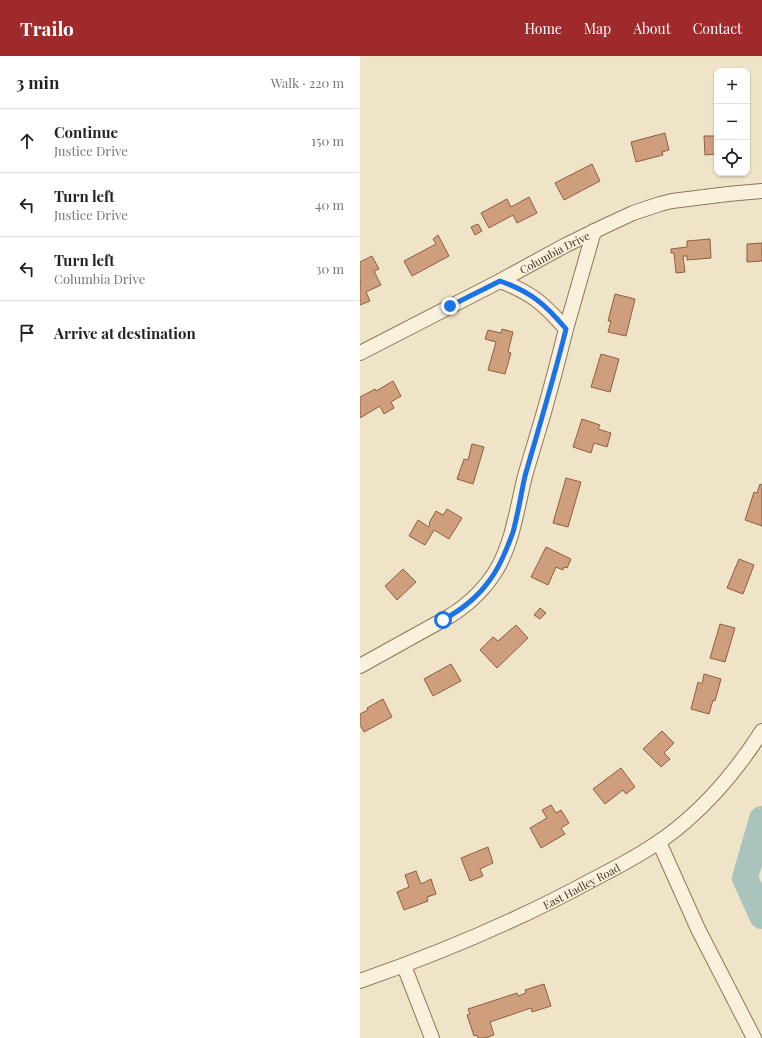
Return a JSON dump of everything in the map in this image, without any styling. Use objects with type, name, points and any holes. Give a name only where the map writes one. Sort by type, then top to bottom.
[{"type":"street","name":"Columbia Drive","points":[[360,353],[594,231],[637,212],[665,202],[762,191]]},
{"type":"street","points":[[360,666],[456,612],[482,591],[503,558],[513,532],[525,476],[594,231]]},
{"type":"street","points":[[500,281],[522,290],[539,301],[551,311],[566,329]]},
{"type":"street","name":"East Hadley Road","points":[[360,981],[404,966],[467,940],[557,899],[626,862],[659,842],[685,822],[713,795],[741,762],[762,731]]},
{"type":"street","points":[[659,842],[698,929],[754,1038]]},
{"type":"street","points":[[404,966],[432,1038]]},
{"type":"building","points":[[665,133],[669,150],[662,152],[663,155],[636,162],[631,142]]},
{"type":"building","points":[[704,136],[714,136],[714,154],[705,155]]},
{"type":"building","points":[[592,164],[600,181],[564,200],[555,183]]},
{"type":"building","points":[[529,197],[537,213],[517,223],[513,215],[489,228],[481,213],[507,199],[511,207]]},
{"type":"building","points":[[478,224],[482,231],[475,235],[471,227]]},
{"type":"building","points":[[438,235],[449,256],[412,276],[404,261],[436,244],[433,239]]},
{"type":"building","points":[[710,239],[711,258],[687,260],[687,256],[683,256],[685,272],[676,273],[674,253],[671,253],[671,249],[687,247],[687,241]]},
{"type":"building","points":[[762,243],[762,261],[747,262],[747,244]]},
{"type":"building","points":[[372,256],[379,269],[374,271],[381,285],[366,292],[370,301],[360,305],[360,262]]},
{"type":"building","points":[[615,294],[635,299],[626,336],[608,332],[611,321],[608,321]]},
{"type":"building","points":[[502,329],[513,332],[508,352],[511,353],[505,374],[488,370],[496,342],[485,339],[488,330],[501,333]]},
{"type":"building","points":[[601,354],[619,359],[610,392],[591,387]]},
{"type":"building","points":[[393,381],[401,396],[391,402],[394,408],[384,414],[380,406],[360,418],[360,397],[375,389],[376,391]]},
{"type":"building","points":[[582,419],[600,425],[598,429],[611,433],[607,447],[594,443],[591,453],[573,447]]},
{"type":"building","points":[[472,444],[484,447],[473,484],[457,479],[464,459],[468,460]]},
{"type":"building","points":[[566,478],[581,482],[568,527],[553,523]]},
{"type":"building","points":[[760,484],[762,485],[762,526],[745,520],[754,492],[757,493]]},
{"type":"building","points":[[447,509],[462,518],[449,539],[434,530],[425,545],[409,536],[418,520],[429,527],[429,523],[436,511],[443,515]]},
{"type":"building","points":[[546,547],[571,559],[567,568],[564,567],[563,570],[556,567],[548,585],[531,577]]},
{"type":"building","points":[[739,559],[754,565],[743,594],[727,588]]},
{"type":"building","points":[[403,569],[416,582],[397,600],[385,586]]},
{"type":"building","points":[[540,608],[546,613],[540,619],[534,615]]},
{"type":"building","points":[[720,624],[735,628],[725,662],[710,658]]},
{"type":"building","points":[[516,625],[528,638],[497,668],[480,650],[493,637],[498,641]]},
{"type":"building","points":[[451,664],[461,681],[433,696],[424,679]]},
{"type":"building","points":[[704,674],[721,679],[715,701],[713,700],[709,714],[691,709],[698,682],[702,684]]},
{"type":"building","points":[[383,699],[392,717],[364,732],[360,725],[360,714],[368,710],[367,708]]},
{"type":"building","points":[[662,731],[674,743],[664,753],[670,759],[661,767],[643,749]]},
{"type":"building","points":[[621,768],[635,787],[626,794],[623,790],[605,804],[593,789]]},
{"type":"building","points":[[551,805],[556,813],[561,810],[569,823],[561,828],[565,834],[541,848],[530,828],[547,818],[542,810]]},
{"type":"building","points":[[488,847],[493,863],[480,869],[483,876],[470,881],[461,858]]},
{"type":"building","points":[[416,871],[421,884],[431,879],[436,894],[427,897],[428,901],[404,910],[397,892],[409,887],[405,875]]},
{"type":"building","points":[[544,984],[551,1006],[532,1012],[531,1008],[490,1022],[494,1035],[485,1038],[478,1038],[477,1035],[474,1036],[467,1015],[470,1014],[468,1009],[517,993],[518,996],[526,993],[525,990]]},
{"type":"waterway","points":[[762,819],[745,878],[762,916]]},
{"type":"route","points":[[443,620],[463,608],[482,591],[503,558],[513,532],[525,476],[549,395],[566,329],[547,308],[531,295],[515,286],[500,281],[450,306]]}]
